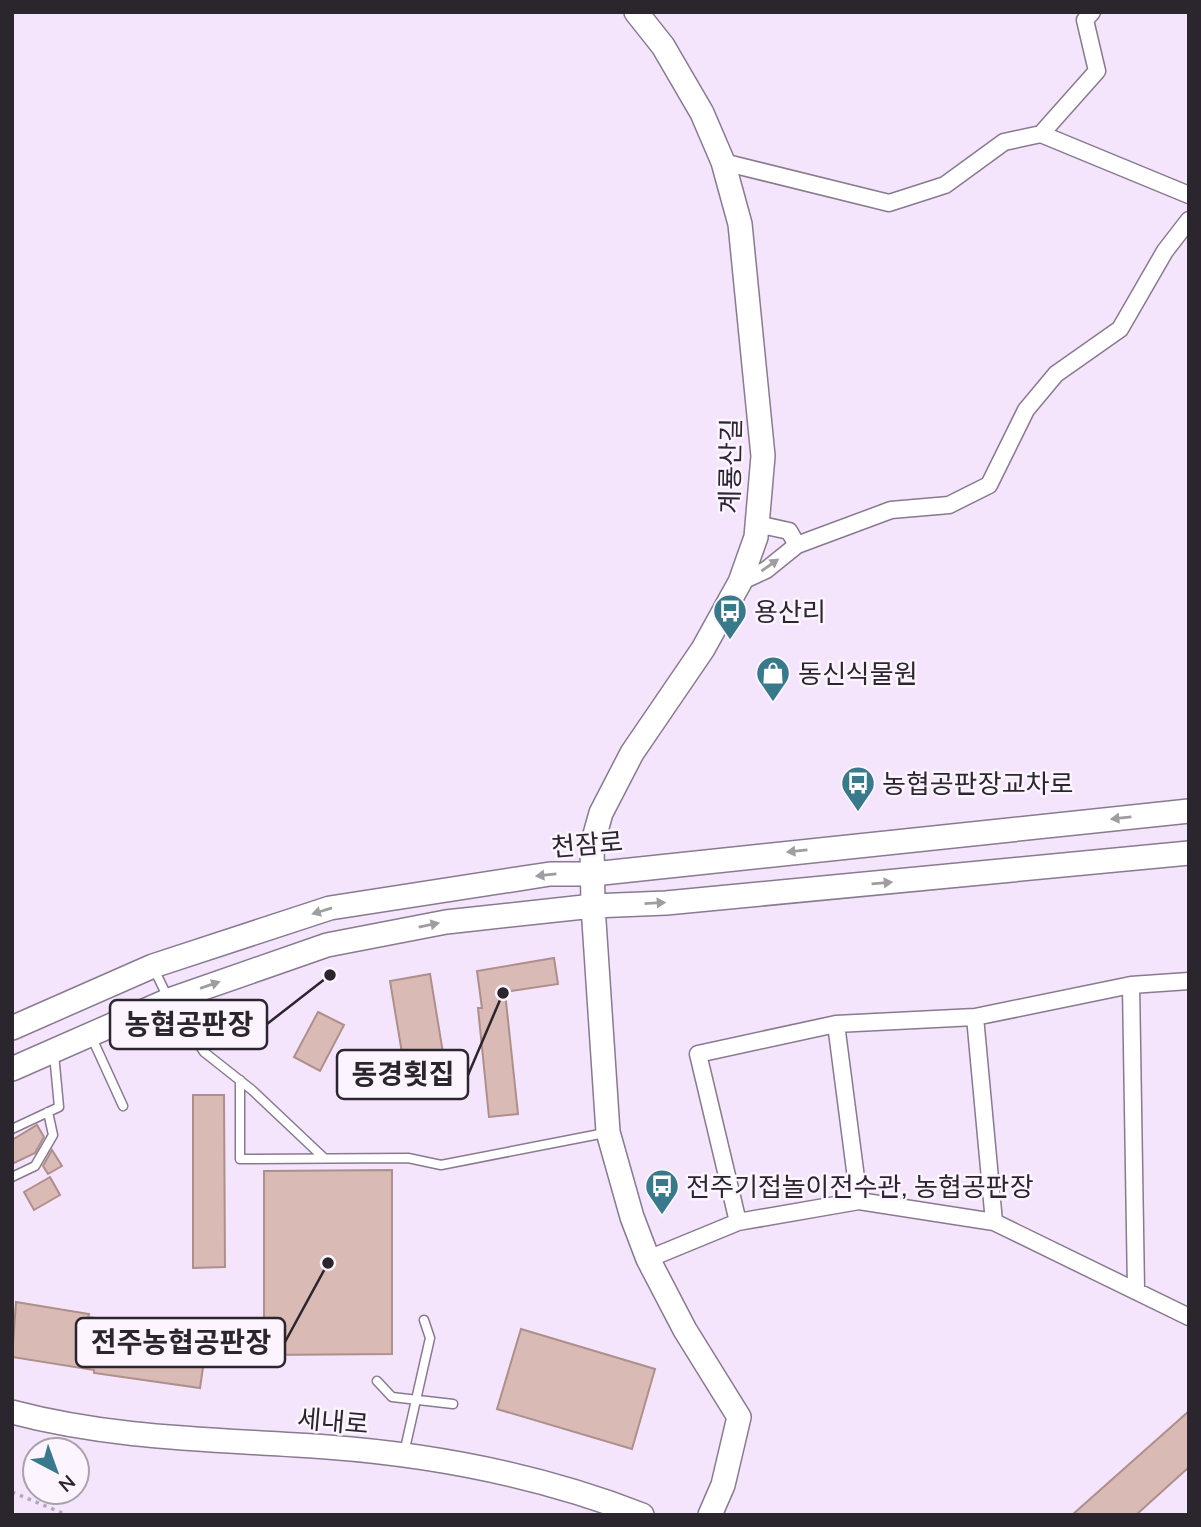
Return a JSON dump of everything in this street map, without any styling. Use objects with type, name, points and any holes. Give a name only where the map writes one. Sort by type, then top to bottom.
[{"type":"street","name":"계룡산길","points":[[593,906],[593,845],[601,813],[632,753],[703,649],[740,582],[756,537],[764,456],[740,224],[723,162],[702,113],[676,68],[636,12]]},
{"type":"street","points":[[1041,134],[1097,71],[1085,20],[1092,12]]},
{"type":"street","points":[[723,162],[889,203],[945,185],[1004,142],[1041,134],[1189,195]]},
{"type":"street","points":[[740,582],[766,569],[797,545],[891,510],[949,505],[989,485],[1026,410],[1056,374],[1120,329],[1165,251],[1189,220]]},
{"type":"street","points":[[757,524],[789,531],[797,545]]},
{"type":"street","name":"천잠로","points":[[12,1028],[153,966],[330,908],[550,874],[593,874],[663,864],[1189,811]]},
{"type":"street","points":[[12,1069],[169,1000],[327,946],[446,922],[593,906],[666,903],[1189,853]]},
{"type":"street","points":[[593,906],[608,1132],[632,1217],[648,1259],[685,1330],[738,1417],[723,1485],[710,1515]]},
{"type":"street","points":[[738,1222],[698,1054],[835,1024],[975,1017],[1130,985],[1189,981]]},
{"type":"street","points":[[1130,985],[1136,1290]]},
{"type":"street","points":[[975,1017],[994,1222]]},
{"type":"street","points":[[835,1024],[859,1201]]},
{"type":"street","points":[[648,1259],[738,1222],[859,1201],[994,1222],[1189,1317]]},
{"type":"street","name":"세내로","points":[[12,1412],[68,1427],[124,1435],[330,1447],[480,1466],[589,1494],[642,1515]]},
{"type":"lane","points":[[153,966],[169,1000],[204,1052],[240,1080],[324,1158]]},
{"type":"lane","points":[[89,1033],[123,1106]]},
{"type":"lane","points":[[12,1129],[59,1107],[53,1049]]},
{"type":"lane","points":[[240,1080],[240,1159],[408,1158],[441,1165],[608,1132]]},
{"type":"lane","points":[[12,1177],[35,1166],[53,1135],[48,1112]]},
{"type":"lane","points":[[404,1457],[430,1338],[424,1320]]},
{"type":"lane","points":[[377,1381],[392,1397],[453,1404]]},
{"type":"path","points":[[12,1492],[66,1515]]},
{"type":"building","points":[[554,958],[558,984],[505,992],[518,1114],[489,1117],[477,971]]},
{"type":"building","points":[[430,974],[445,1065],[405,1071],[390,981]]},
{"type":"building","points":[[318,1012],[344,1025],[320,1071],[294,1057]]},
{"type":"building","points":[[193,1095],[224,1095],[225,1267],[193,1268]]},
{"type":"building","points":[[37,1125],[44,1137],[35,1153],[12,1164],[12,1140]]},
{"type":"building","points":[[52,1150],[62,1166],[48,1174],[43,1166]]},
{"type":"building","points":[[392,1170],[392,1354],[264,1355],[264,1171]]},
{"type":"building","points":[[50,1177],[60,1195],[34,1210],[24,1192]]},
{"type":"building","points":[[16,1302],[89,1314],[88,1317],[208,1333],[200,1388],[94,1373],[94,1370],[12,1357]]},
{"type":"building","points":[[521,1329],[655,1369],[632,1449],[497,1409]]},
{"type":"building","points":[[1189,1411],[1189,1467],[1136,1515],[1072,1515]]},
{"type":"place","name":"용산리","points":[[730,641]]},
{"type":"place","name":"동신식물원","points":[[773,703]]},
{"type":"place","name":"농협공판장교차로","points":[[858,813]]},
{"type":"place","name":"농협공판장","points":[[330,975]]},
{"type":"place","name":"동경횟집","points":[[503,993]]},
{"type":"place","name":"전주기접놀이전수관, 농협공판장","points":[[662,1216]]},
{"type":"place","name":"전주농협공판장","points":[[328,1263]]}]
